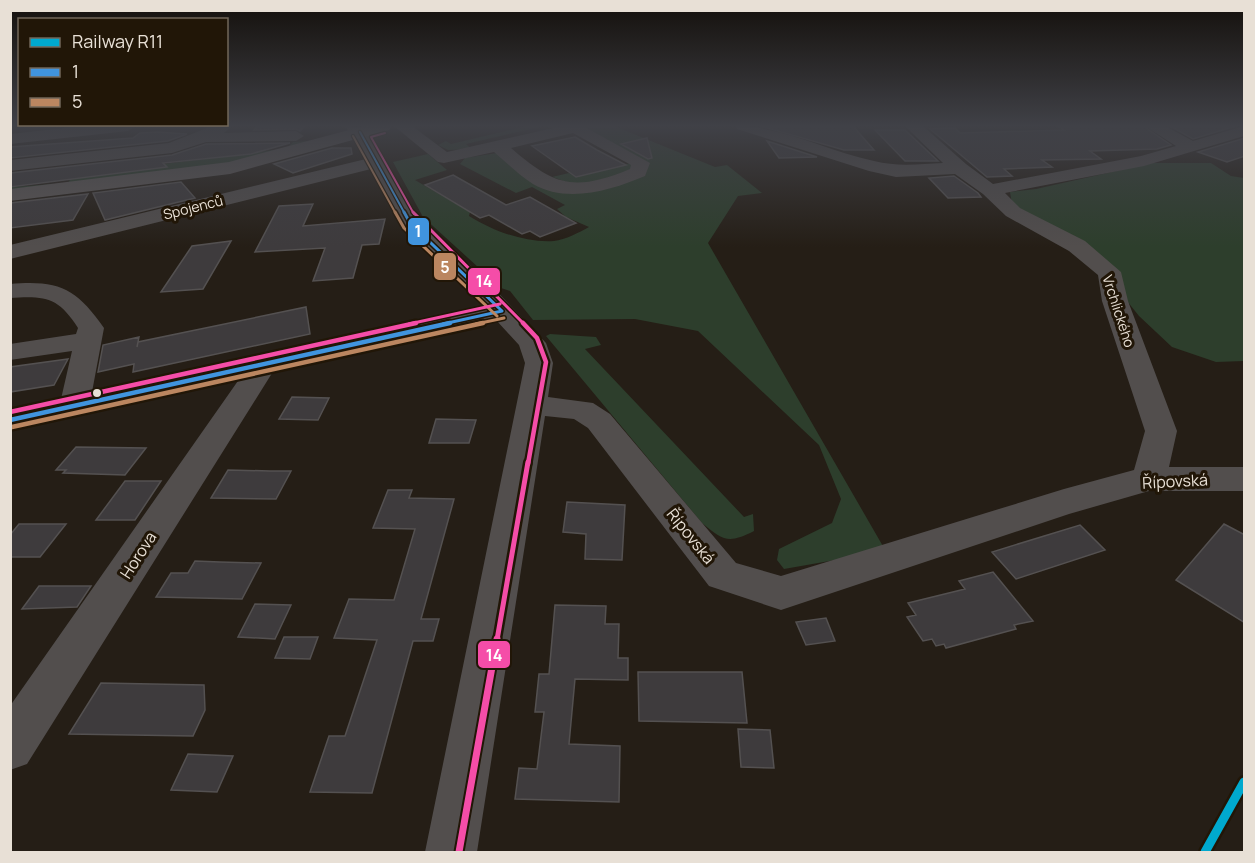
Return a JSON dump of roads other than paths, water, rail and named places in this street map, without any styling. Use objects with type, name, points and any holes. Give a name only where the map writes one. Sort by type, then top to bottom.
[{"type":"main road","points":[[10,195],[236,166]]},
{"type":"street","name":"Spojenců","points":[[10,252],[359,166]]},
{"type":"street","points":[[378,166],[410,223],[532,343],[539,363],[451,852]]},
{"type":"street","points":[[523,166],[555,187],[578,188],[622,179],[638,171],[640,166]]},
{"type":"street","points":[[870,166],[896,171],[958,168]]},
{"type":"street","points":[[990,190],[1116,166]]},
{"type":"street","name":"Vrchlického","points":[[958,168],[990,190],[1013,212],[1077,246],[1109,272],[1115,301],[1161,431],[1149,479]]},
{"type":"street","points":[[10,291],[50,289],[78,307],[91,328],[74,406]]},
{"type":"street","points":[[10,420],[502,311]]},
{"type":"street","points":[[10,352],[89,340]]},
{"type":"street","name":"Horova","points":[[10,747],[265,363]]},
{"type":"street","name":"Řípovská","points":[[533,405],[582,410],[599,421],[723,575],[781,593],[1064,502],[1149,479],[1245,479]]},
{"type":"rail line","name":"R11","points":[[1205,852],[1244,782]]}]
